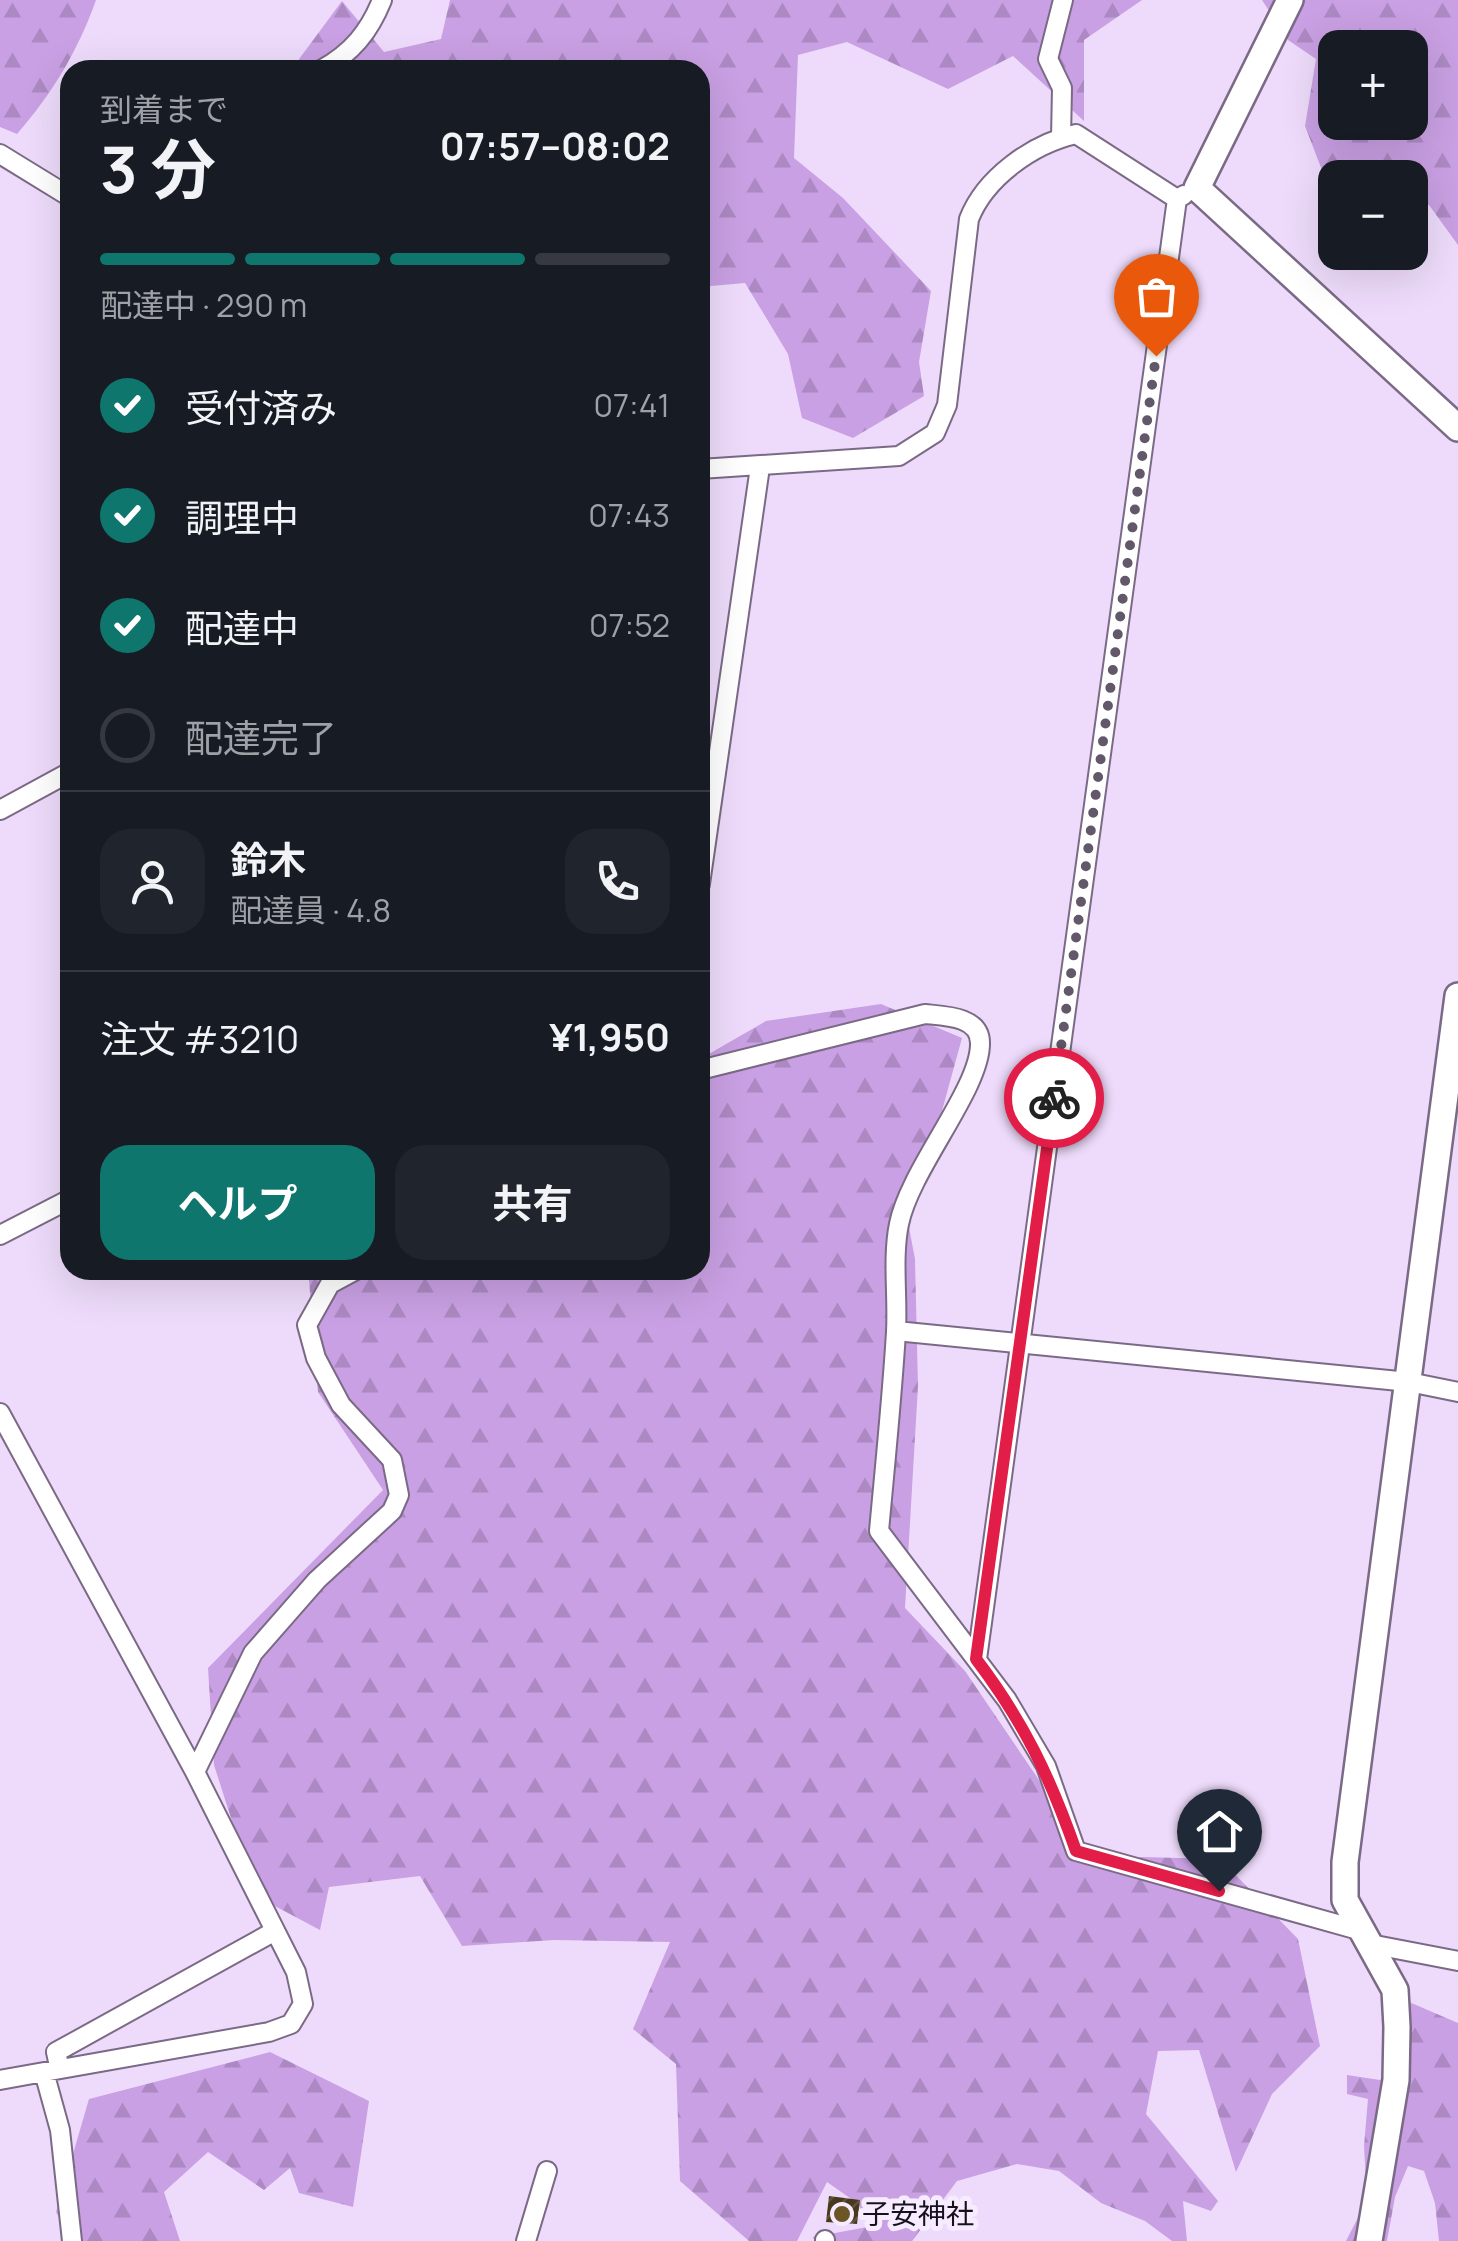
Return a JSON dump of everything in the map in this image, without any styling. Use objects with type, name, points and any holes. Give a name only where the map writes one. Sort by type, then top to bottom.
[{"type":"street","points":[[339,60],[372,24],[382,0]]},
{"type":"street","points":[[1061,138],[1062,88],[1048,59],[1063,0]]},
{"type":"street","points":[[976,1659],[1187,193],[1290,0]]},
{"type":"street","points":[[710,469],[899,456],[935,433],[947,405],[968,219],[979,192],[1005,170],[1061,138],[1076,134],[1187,193],[1458,428]]},
{"type":"street","points":[[0,154],[60,191]]},
{"type":"street","points":[[710,814],[760,467]]},
{"type":"street","points":[[0,810],[60,777]]},
{"type":"street","points":[[1369,2241],[1396,2080],[1395,1990],[1345,1900],[1345,1862],[1458,996]]},
{"type":"street","points":[[710,1068],[925,1014],[959,1018],[974,1026],[981,1039],[976,1064],[913,1182],[898,1225],[896,1331],[879,1531],[1008,1700],[1046,1766],[1076,1851],[1366,1938],[1458,1961]]},
{"type":"street","points":[[0,1235],[60,1204]]},
{"type":"street","points":[[195,1772],[252,1654],[317,1580],[392,1512],[399,1495],[392,1460],[341,1405],[316,1358],[307,1325],[330,1284],[337,1280]]},
{"type":"street","points":[[896,1331],[1409,1382],[1458,1392]]},
{"type":"street","points":[[0,1413],[195,1772],[296,1972],[303,2004],[291,2024],[218,2043],[0,2080]]},
{"type":"street","points":[[72,2241],[52,2069],[56,2052],[275,1931]]},
{"type":"street","points":[[526,2241],[547,2171]]},
{"type":"green space","points":[[0,0],[96,0],[69,60],[60,60],[60,76],[42,103],[17,134],[0,127]]},
{"type":"green space","points":[[450,0],[1142,0],[1084,40],[1084,121],[1013,56],[948,89],[847,42],[798,55],[794,158],[843,198],[931,291],[919,362],[924,396],[853,438],[802,418],[788,354],[745,283],[710,286],[710,60],[298,60],[342,1],[384,52],[441,39]]},
{"type":"green space","points":[[1262,0],[1458,0],[1458,245],[1428,205],[1428,160],[1318,160],[1305,126],[1316,59],[1288,40]]},
{"type":"green space","points":[[881,1004],[962,1038],[937,1129],[903,1196],[915,1259],[918,1386],[905,1608],[965,1671],[1096,1864],[1141,1857],[1220,1859],[1298,1939],[1320,2046],[1272,2094],[1236,2172],[1199,2050],[1158,2051],[1146,2114],[1218,2201],[1211,2211],[1183,2201],[1187,2241],[1172,2241],[1145,2221],[1101,2203],[1059,2171],[1017,2164],[957,2181],[912,2241],[815,2241],[813,2237],[873,2226],[857,2203],[827,2182],[797,2241],[749,2241],[680,2181],[676,2064],[633,2029],[670,1942],[554,1940],[462,1946],[420,1876],[329,1887],[320,1930],[256,1896],[214,1765],[208,1668],[383,1490],[318,1392],[309,1280],[710,1280],[710,1053],[766,1021]]},
{"type":"green space","points":[[1381,1990],[1458,2023],[1458,2241],[1439,2241],[1435,2203],[1424,2171],[1408,2166],[1395,2197],[1387,2241],[1346,2241],[1367,2200],[1364,2146],[1368,2099],[1347,2094],[1347,2075],[1380,2080],[1392,2066]]},
{"type":"green space","points":[[270,2052],[369,2101],[353,2207],[299,2193],[290,2168],[264,2190],[208,2152],[164,2192],[180,2241],[72,2241],[56,2212],[89,2099]]},
{"type":"building","points":[[829,2196],[860,2200],[857,2224],[826,2222]]},
{"type":"way so far","points":[[1054,1098],[1156,356]]},
{"type":"place","name":"子安神社","points":[[842,2214]]},
{"type":"route","points":[[1054,1098],[976,1659],[1008,1700],[1046,1766],[1076,1851],[1219,1891]]}]
